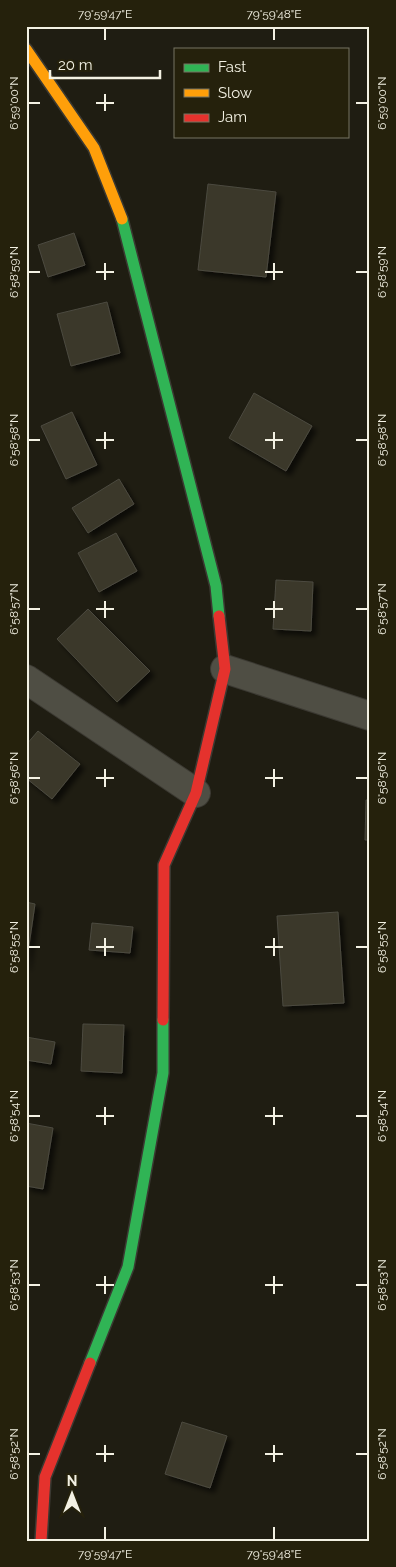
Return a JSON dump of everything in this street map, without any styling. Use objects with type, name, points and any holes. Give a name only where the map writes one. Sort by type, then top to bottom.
[{"type":"street","points":[[26,49],[94,148],[122,217],[216,586],[225,669],[196,793],[164,865],[163,1073],[128,1267],[45,1478],[41,1541]]},
{"type":"street","points":[[225,669],[370,716]]},
{"type":"street","points":[[26,679],[196,793]]},
{"type":"building","points":[[208,184],[276,192],[266,277],[198,270]]},
{"type":"building","points":[[74,233],[85,265],[48,277],[38,245]]},
{"type":"building","points":[[107,302],[120,353],[71,366],[57,314]]},
{"type":"building","points":[[254,393],[312,426],[286,471],[229,438]]},
{"type":"building","points":[[72,412],[97,465],[66,479],[41,426]]},
{"type":"building","points":[[119,479],[134,504],[88,533],[72,508]]},
{"type":"building","points":[[116,533],[137,571],[99,592],[78,553]]},
{"type":"building","points":[[276,580],[313,582],[311,631],[273,629]]},
{"type":"building","points":[[88,609],[150,671],[117,702],[57,639]]},
{"type":"building","points":[[38,731],[80,764],[52,799],[26,778],[26,745]]},
{"type":"building","points":[[366,800],[370,800],[370,840],[365,840]]},
{"type":"building","points":[[26,902],[35,904],[26,966]]},
{"type":"building","points":[[338,912],[344,1003],[283,1006],[277,916]]},
{"type":"building","points":[[92,923],[133,927],[130,953],[89,950]]},
{"type":"building","points":[[368,930],[370,930],[370,978],[368,978]]},
{"type":"building","points":[[83,1024],[124,1025],[122,1073],[81,1071]]},
{"type":"building","points":[[26,1037],[55,1042],[51,1064],[26,1060]]},
{"type":"building","points":[[26,1123],[53,1128],[43,1189],[26,1186]]},
{"type":"building","points":[[182,1422],[227,1436],[210,1488],[165,1474]]},
{"type":"traffic: fast","points":[[122,219],[216,586],[219,616]]},
{"type":"traffic: fast","points":[[90,1363],[128,1267],[163,1073],[163,1020]]},
{"type":"traffic: slow","points":[[26,49],[94,148],[122,219]]},
{"type":"traffic: jam","points":[[163,1020],[164,865],[196,793],[225,669],[219,616]]},
{"type":"traffic: jam","points":[[41,1541],[45,1477],[90,1363]]}]
